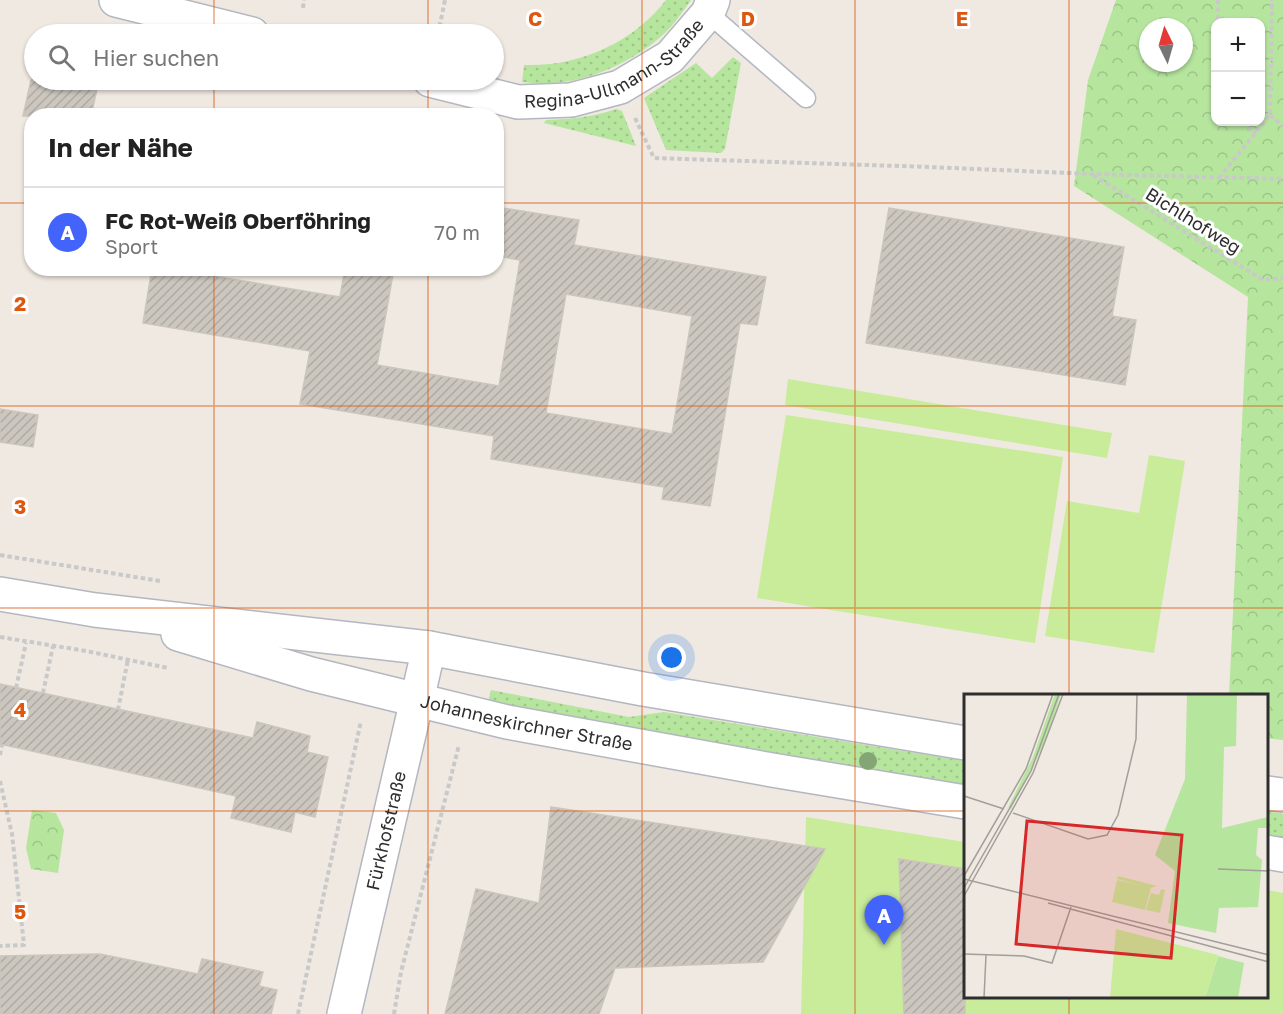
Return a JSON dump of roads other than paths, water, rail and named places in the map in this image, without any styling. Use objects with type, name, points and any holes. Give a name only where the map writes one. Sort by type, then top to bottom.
[{"type":"main road","points":[[116,0],[212,24]]},
{"type":"main road","name":"Regina-Ullmann-Straße","points":[[470,90],[518,102],[571,100],[620,87],[670,57],[710,6]]},
{"type":"main road","name":"Johanneskirchner Straße","points":[[0,594],[95,610],[429,648],[643,689],[964,743]]},
{"type":"main road","name":"Johanneskirchner Straße","points":[[95,610],[311,674],[507,722],[964,802]]},
{"type":"main road","name":"Fürkhofstraße","points":[[344,1014],[429,648]]},
{"type":"main road","points":[[1268,793],[1283,795]]},
{"type":"main road","points":[[1268,852],[1283,855]]},
{"type":"lane","points":[[710,6],[806,98]]},
{"type":"place","name":"FC Rot-Weiß Oberföhring","points":[[884,945]]}]
